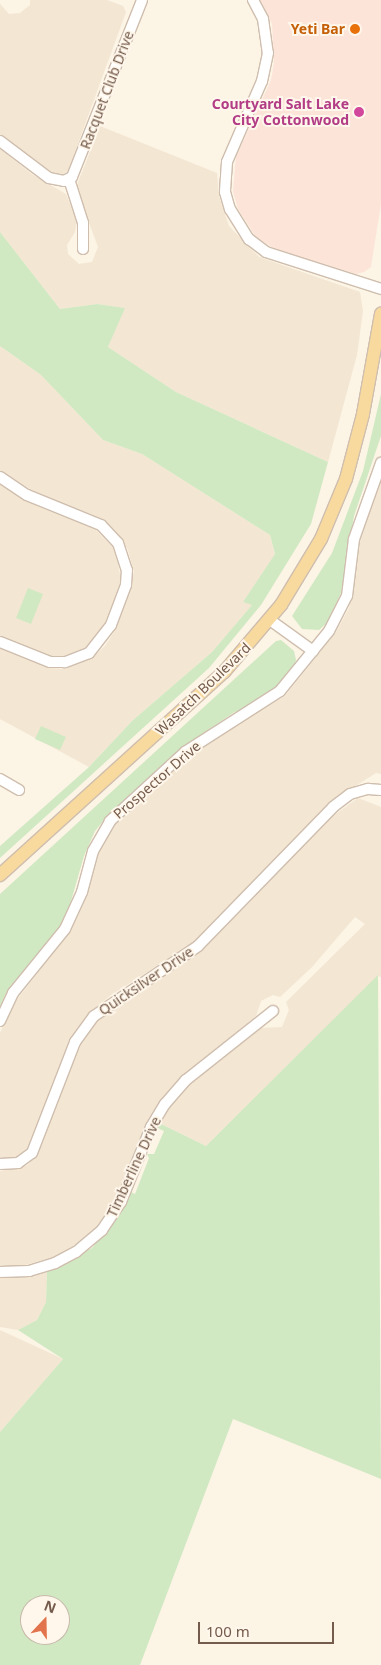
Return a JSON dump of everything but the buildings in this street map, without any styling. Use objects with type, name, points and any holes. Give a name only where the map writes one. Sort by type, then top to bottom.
[{"type":"main road","name":"Wasatch Boulevard","points":[[0,875],[224,672],[270,620],[312,554],[343,486],[359,433],[381,314]]},
{"type":"street","points":[[253,0],[264,19],[268,53],[262,81],[227,162],[226,192],[230,209],[249,239],[266,252],[381,289]]},
{"type":"street","name":"Racquet Club Drive","points":[[69,179],[77,168],[138,1]]},
{"type":"street","points":[[0,141],[49,178],[69,179],[83,223],[83,249]]},
{"type":"street","name":"Prospector Drive","points":[[0,1022],[17,987],[65,930],[82,892],[93,851],[110,821],[185,752],[280,691],[339,614],[347,596],[354,539],[381,463]]},
{"type":"street","points":[[0,477],[27,495],[101,525],[118,542],[127,570],[122,598],[111,625],[89,653],[65,662],[50,662],[0,642]]},
{"type":"street","points":[[270,620],[313,650]]},
{"type":"street","points":[[0,779],[19,790]]},
{"type":"street","name":"Quicksilver Drive","points":[[0,1164],[18,1163],[32,1153],[76,1042],[94,1016],[120,996],[198,946],[333,807],[350,794],[368,789],[381,790]]},
{"type":"street","name":"Timberline Drive","points":[[0,1272],[29,1271],[55,1263],[76,1252],[102,1230],[121,1202],[151,1127],[165,1104],[186,1080],[273,1010]]},
{"type":"shaded area","points":[[30,0],[107,0],[123,6],[126,12],[68,171],[59,176],[17,150],[0,134],[0,4],[9,14],[20,13],[30,5]]},
{"type":"shaded area","points":[[260,0],[381,0],[381,204],[371,267],[364,272],[356,274],[275,249],[256,237],[238,209],[233,191],[236,157],[271,80],[274,63],[272,24]]},
{"type":"shaded area","points":[[100,126],[217,173],[219,196],[229,226],[259,257],[360,292],[363,311],[357,355],[328,462],[176,392],[108,347],[124,308],[97,304],[60,309],[0,232],[0,149],[33,175],[66,194],[77,221],[75,232],[67,245],[68,254],[79,264],[92,262],[98,247],[78,193],[77,185]]},
{"type":"shaded area","points":[[0,346],[41,375],[103,440],[142,454],[270,535],[275,555],[243,602],[253,604],[212,652],[132,721],[89,767],[0,719],[0,648],[51,668],[66,669],[93,657],[105,646],[116,629],[134,572],[128,550],[121,538],[98,517],[42,496],[0,471]]},
{"type":"shaded area","points":[[381,480],[381,774],[376,773],[330,802],[193,943],[111,995],[92,1011],[71,1038],[28,1148],[20,1157],[9,1160],[0,1158],[0,1033],[12,1006],[71,930],[83,905],[98,850],[119,818],[172,770],[216,736],[285,696],[336,632],[349,608],[363,524]]},
{"type":"shaded area","points":[[0,484],[39,507],[95,529],[116,551],[121,581],[101,634],[89,648],[58,658],[45,657],[0,637]]},
{"type":"shaded area","points":[[358,798],[381,807],[381,977],[378,976],[206,1146],[159,1123],[173,1102],[196,1079],[261,1028],[282,1027],[289,1010],[286,1002],[365,924],[355,917],[312,967],[280,997],[273,995],[261,1001],[256,1016],[166,1094],[144,1129],[119,1193],[97,1227],[65,1252],[51,1258],[21,1266],[0,1266],[0,1171],[28,1165],[36,1155],[81,1042],[98,1021],[120,1003],[190,959],[249,903],[319,826]]},
{"type":"shaded area","points":[[47,1272],[46,1302],[37,1320],[18,1330],[0,1327],[0,1277]]},
{"type":"shaded area","points":[[0,1330],[63,1359],[0,1432]]},
{"type":"green space","points":[[0,232],[60,309],[97,304],[125,308],[108,347],[176,392],[328,462],[311,524],[261,605],[209,668],[0,858],[0,846],[89,767],[132,721],[212,652],[252,605],[243,602],[275,554],[270,535],[142,454],[103,440],[41,375],[0,346]]},
{"type":"green space","points":[[381,394],[381,436],[354,516],[341,593],[327,623],[319,630],[302,629],[292,616],[332,553],[363,471]]},
{"type":"green space","points":[[28,588],[43,594],[31,624],[16,618]]},
{"type":"green space","points":[[281,640],[294,651],[296,660],[293,670],[280,684],[265,697],[233,713],[190,742],[109,814],[95,831],[84,856],[67,915],[53,940],[6,993],[0,1006],[0,894],[276,641]]},
{"type":"green space","points":[[41,726],[66,737],[60,750],[35,739]]},
{"type":"green space","points":[[378,975],[381,1479],[233,1419],[140,1665],[0,1665],[0,1432],[63,1359],[18,1330],[37,1320],[46,1302],[47,1272],[92,1248],[119,1216],[131,1192],[135,1194],[149,1158],[147,1154],[154,1154],[164,1131],[157,1128],[159,1123],[206,1146]]},
{"type":"place","name":"Yeti Bar","points":[[355,29]]},
{"type":"place","name":"Courtyard Salt Lake City Cottonwood","points":[[359,112]]}]
